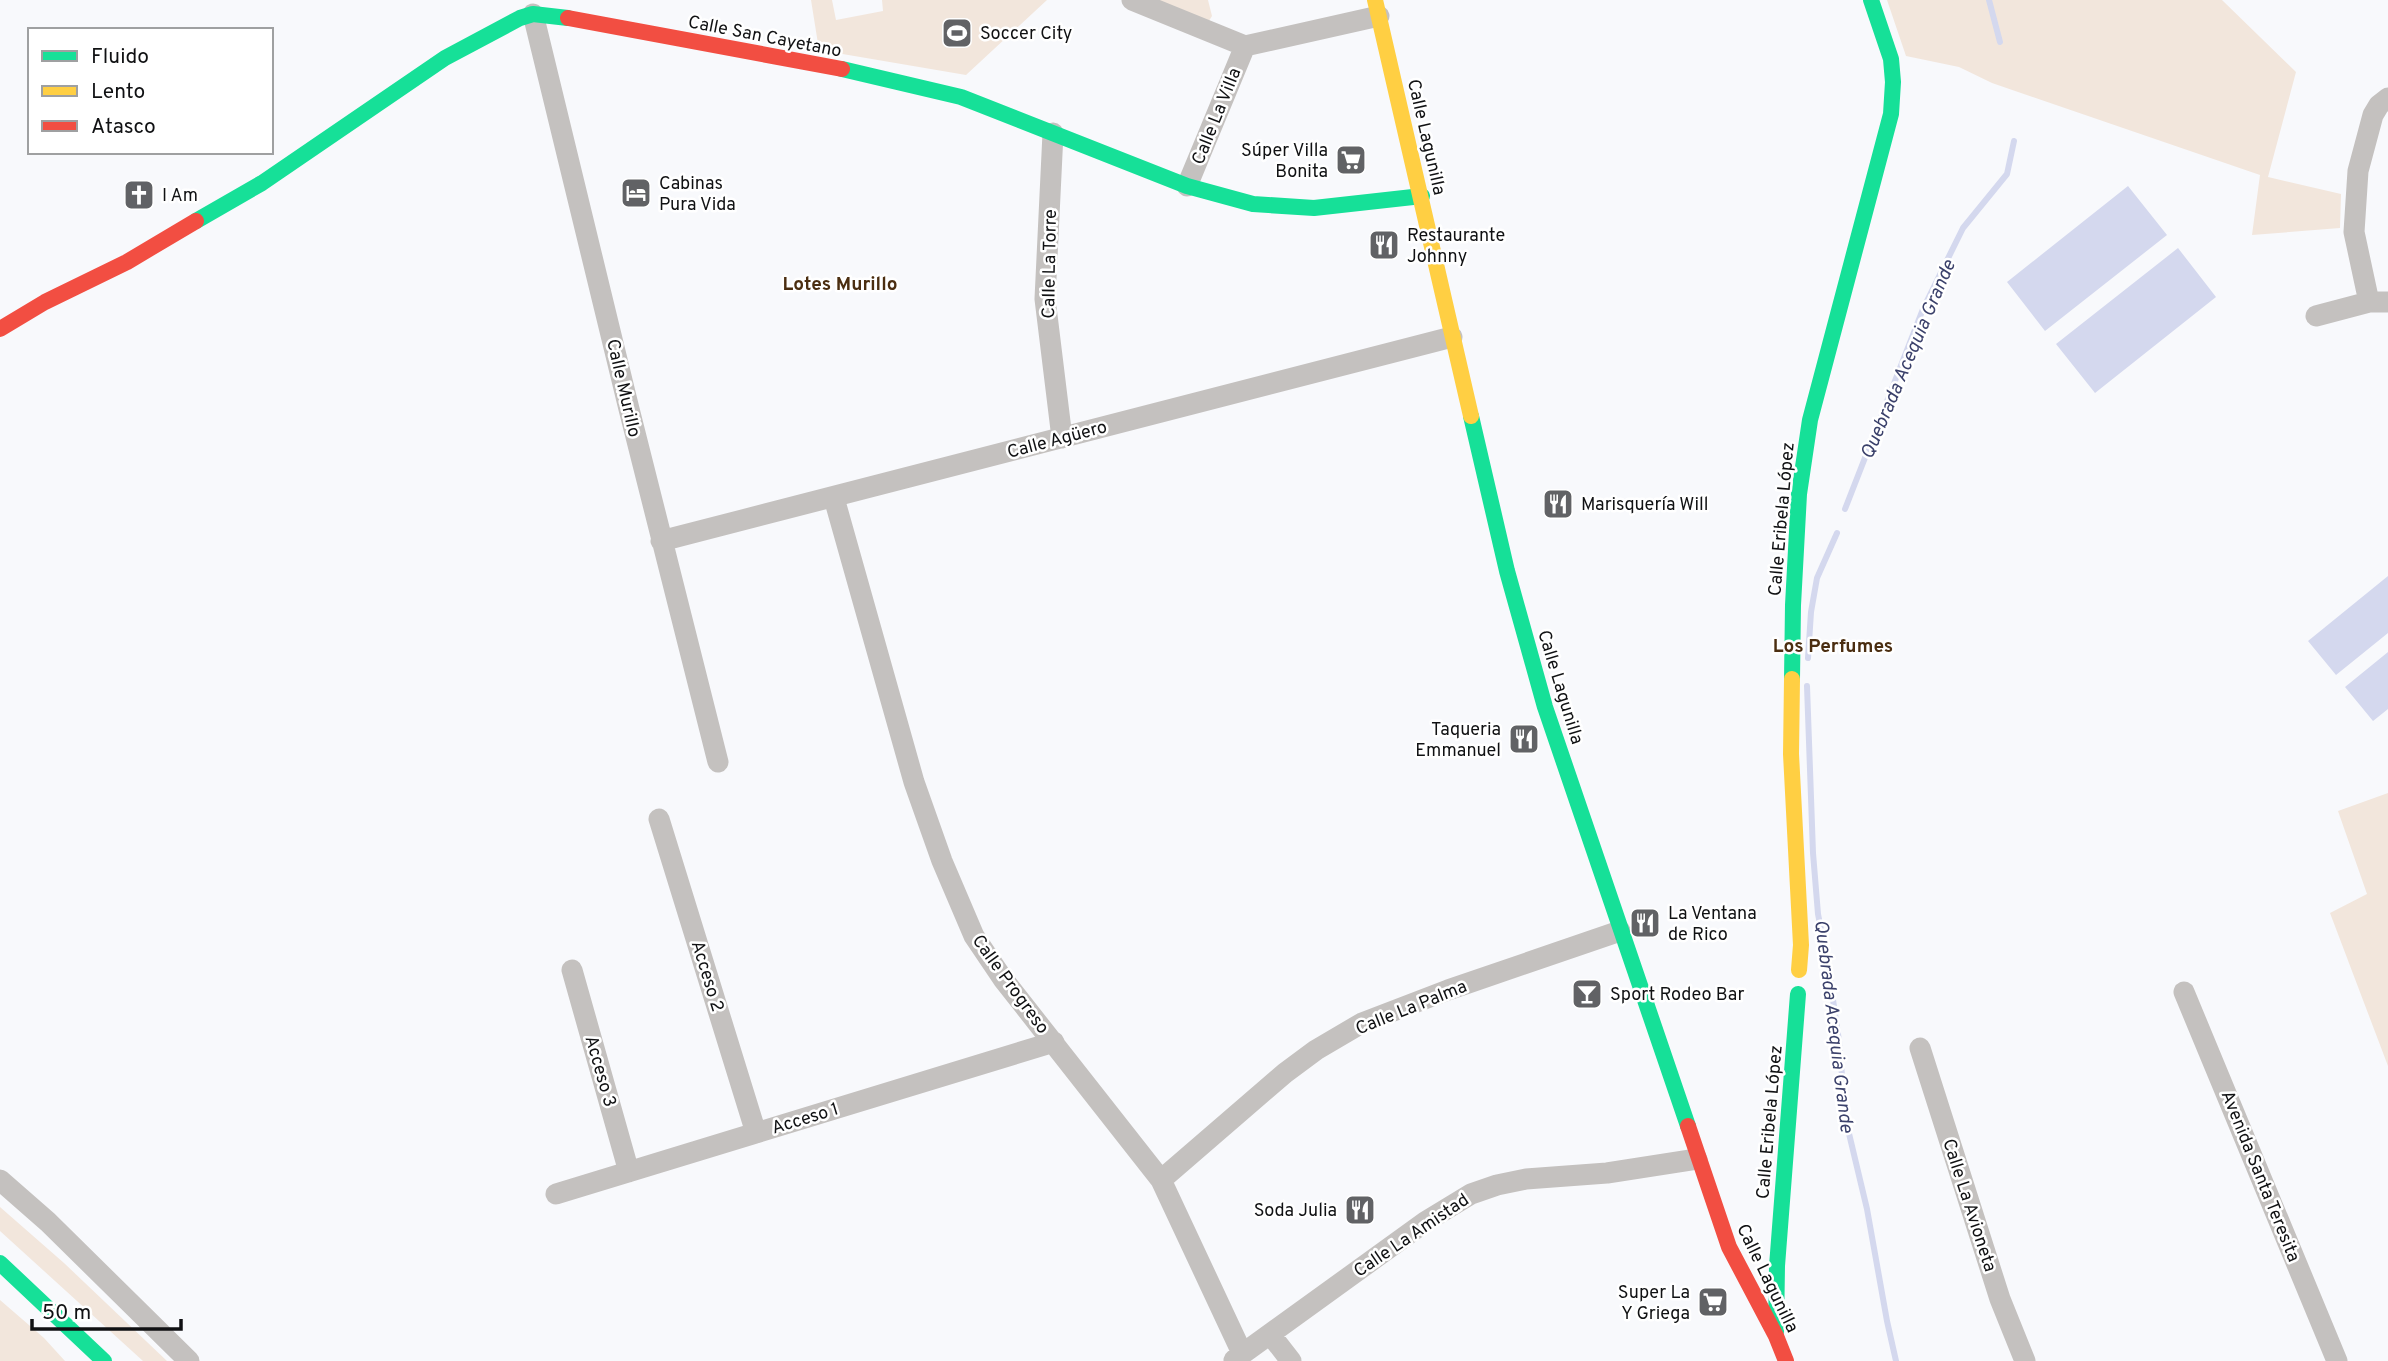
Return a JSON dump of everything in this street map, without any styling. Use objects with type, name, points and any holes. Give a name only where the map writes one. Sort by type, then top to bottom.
[{"type":"main road","name":"Calle Eribela López","points":[[1799,970],[1801,945],[1791,754],[1793,605],[1799,494],[1810,420],[1891,114],[1891,59],[1871,0]]},
{"type":"main road","name":"Calle Lagunilla","points":[[1377,8],[1452,337],[1478,436],[1507,571],[1538,682],[1620,932],[1729,1247],[1776,1336],[1786,1361]]},
{"type":"main road","name":"Calle San Cayetano","points":[[541,9],[881,77],[961,97],[1187,186],[1253,204],[1314,208],[1422,196]]},
{"type":"main road","points":[[0,329],[45,302],[127,262],[250,190],[445,58],[541,9]]},
{"type":"main road","name":"Calle Eribela López","points":[[1776,1336],[1777,1266],[1798,994]]},
{"type":"main road","points":[[0,1263],[104,1361]]},
{"type":"street","name":"Calle La Villa","points":[[1132,0],[1245,46],[1377,8]]},
{"type":"street","name":"Calle Murillo","points":[[541,9],[662,541],[718,762]]},
{"type":"street","name":"Calle La Villa","points":[[1187,186],[1245,46]]},
{"type":"street","points":[[2316,316],[2379,302],[2354,232],[2358,171],[2373,115],[2379,105],[2388,98]]},
{"type":"street","name":"Calle La Torre","points":[[1053,132],[1045,299],[1062,438]]},
{"type":"street","name":"Calle Agüero","points":[[662,541],[1452,337]]},
{"type":"street","name":"Calle Progreso","points":[[834,498],[914,782],[942,862],[974,936],[1003,979],[1161,1180],[1237,1357]]},
{"type":"street","name":"Acceso 2","points":[[659,819],[756,1133]]},
{"type":"street","name":"Calle La Palma","points":[[1161,1180],[1285,1073],[1362,1023],[1448,990],[1620,932]]},
{"type":"street","name":"Acceso 3","points":[[572,970],[629,1172]]},
{"type":"street","name":"Avenida Santa Teresita","points":[[2184,992],[2337,1361]]},
{"type":"street","name":"Acceso 1","points":[[556,1194],[1054,1042]]},
{"type":"street","name":"Calle La Avioneta","points":[[1920,1048],[2000,1299],[2025,1361]]},
{"type":"street","name":"Calle La Amistad","points":[[1237,1357],[1425,1222],[1471,1194],[1526,1179],[1607,1173],[1697,1159]]},
{"type":"street","points":[[0,1180],[48,1222],[189,1361]]},
{"type":"street","points":[[1270,1334],[1291,1361]]},
{"type":"shaded area","name":"Soccer City","points":[[811,0],[832,0],[836,20],[883,11],[882,0],[1047,0],[966,75],[819,50]]},
{"type":"shaded area","points":[[1155,0],[1208,0],[1212,16],[1207,24]]},
{"type":"shaded area","points":[[1887,0],[2222,0],[2296,72],[2268,177],[2341,194],[2340,228],[2252,235],[2260,175],[1992,83],[1959,67],[1906,56]]},
{"type":"shaded area","points":[[2388,793],[2388,1066],[2330,913],[2367,894],[2338,811]]},
{"type":"shaded area","points":[[0,1207],[64,1263],[167,1361],[143,1361],[0,1231]]},
{"type":"shaded area","points":[[0,1300],[44,1338],[65,1361],[0,1361]]},
{"type":"water","points":[[2128,186],[2167,235],[2045,331],[2007,282]]},
{"type":"water","points":[[2178,248],[2216,297],[2095,393],[2056,344]]},
{"type":"water","points":[[2388,576],[2388,633],[2336,675],[2308,641]]},
{"type":"water","points":[[2388,652],[2388,709],[2373,721],[2345,687]]},
{"type":"waterway","name":"Quebrada Acequia Grande","points":[[1989,0],[2000,42]]},
{"type":"waterway","name":"Quebrada Acequia Grande","points":[[1845,509],[1923,309],[1963,228],[2007,174],[2014,141]]},
{"type":"waterway","name":"Quebrada Acequia Grande","points":[[1808,658],[1811,612],[1817,578],[1837,533]]},
{"type":"waterway","name":"Quebrada Acequia Grande","points":[[1807,686],[1818,914],[1839,1041],[1846,1121],[1867,1209],[1896,1361]]},
{"type":"traffic: fast","points":[[1792,679],[1799,494],[1810,420],[1891,114],[1891,59],[1871,0]]},
{"type":"traffic: fast","points":[[196,221],[262,183],[445,58],[520,18],[533,14],[568,18]]},
{"type":"traffic: fast","points":[[842,69],[961,97],[1187,186],[1253,204],[1314,208],[1422,196]]},
{"type":"traffic: fast","points":[[1471,416],[1507,571],[1545,707],[1688,1126]]},
{"type":"traffic: fast","points":[[1776,1332],[1777,1266],[1798,994]]},
{"type":"traffic: fast","points":[[0,1263],[104,1361]]},
{"type":"traffic: slow","points":[[1375,0],[1471,416]]},
{"type":"traffic: slow","points":[[1792,679],[1791,754],[1801,945],[1799,970]]},
{"type":"traffic: jam","points":[[568,18],[842,69]]},
{"type":"traffic: jam","points":[[0,329],[45,302],[127,262],[196,221]]},
{"type":"traffic: jam","points":[[1688,1126],[1729,1247],[1776,1336],[1786,1361]]},
{"type":"place","name":"Soccer City","points":[[957,33]]},
{"type":"place","name":"Súper Villa Bonita","points":[[1351,160]]},
{"type":"place","name":"Cabinas Pura Vida","points":[[636,193]]},
{"type":"place","name":"I Am","points":[[139,195]]},
{"type":"place","name":"Restaurante Johnny","points":[[1384,245]]},
{"type":"place","name":"Marisquería Will","points":[[1558,504]]},
{"type":"place","name":"Taqueria Emmanuel","points":[[1524,739]]},
{"type":"place","name":"La Ventana de Rico","points":[[1645,923]]},
{"type":"place","name":"Sport Rodeo Bar","points":[[1587,994]]},
{"type":"place","name":"Soda Julia","points":[[1360,1210]]},
{"type":"place","name":"Super La Y Griega","points":[[1713,1302]]},
{"type":"district","name":"Lotes Murillo","points":[[840,283]]},
{"type":"district","name":"Los Perfumes","points":[[1833,645]]}]
